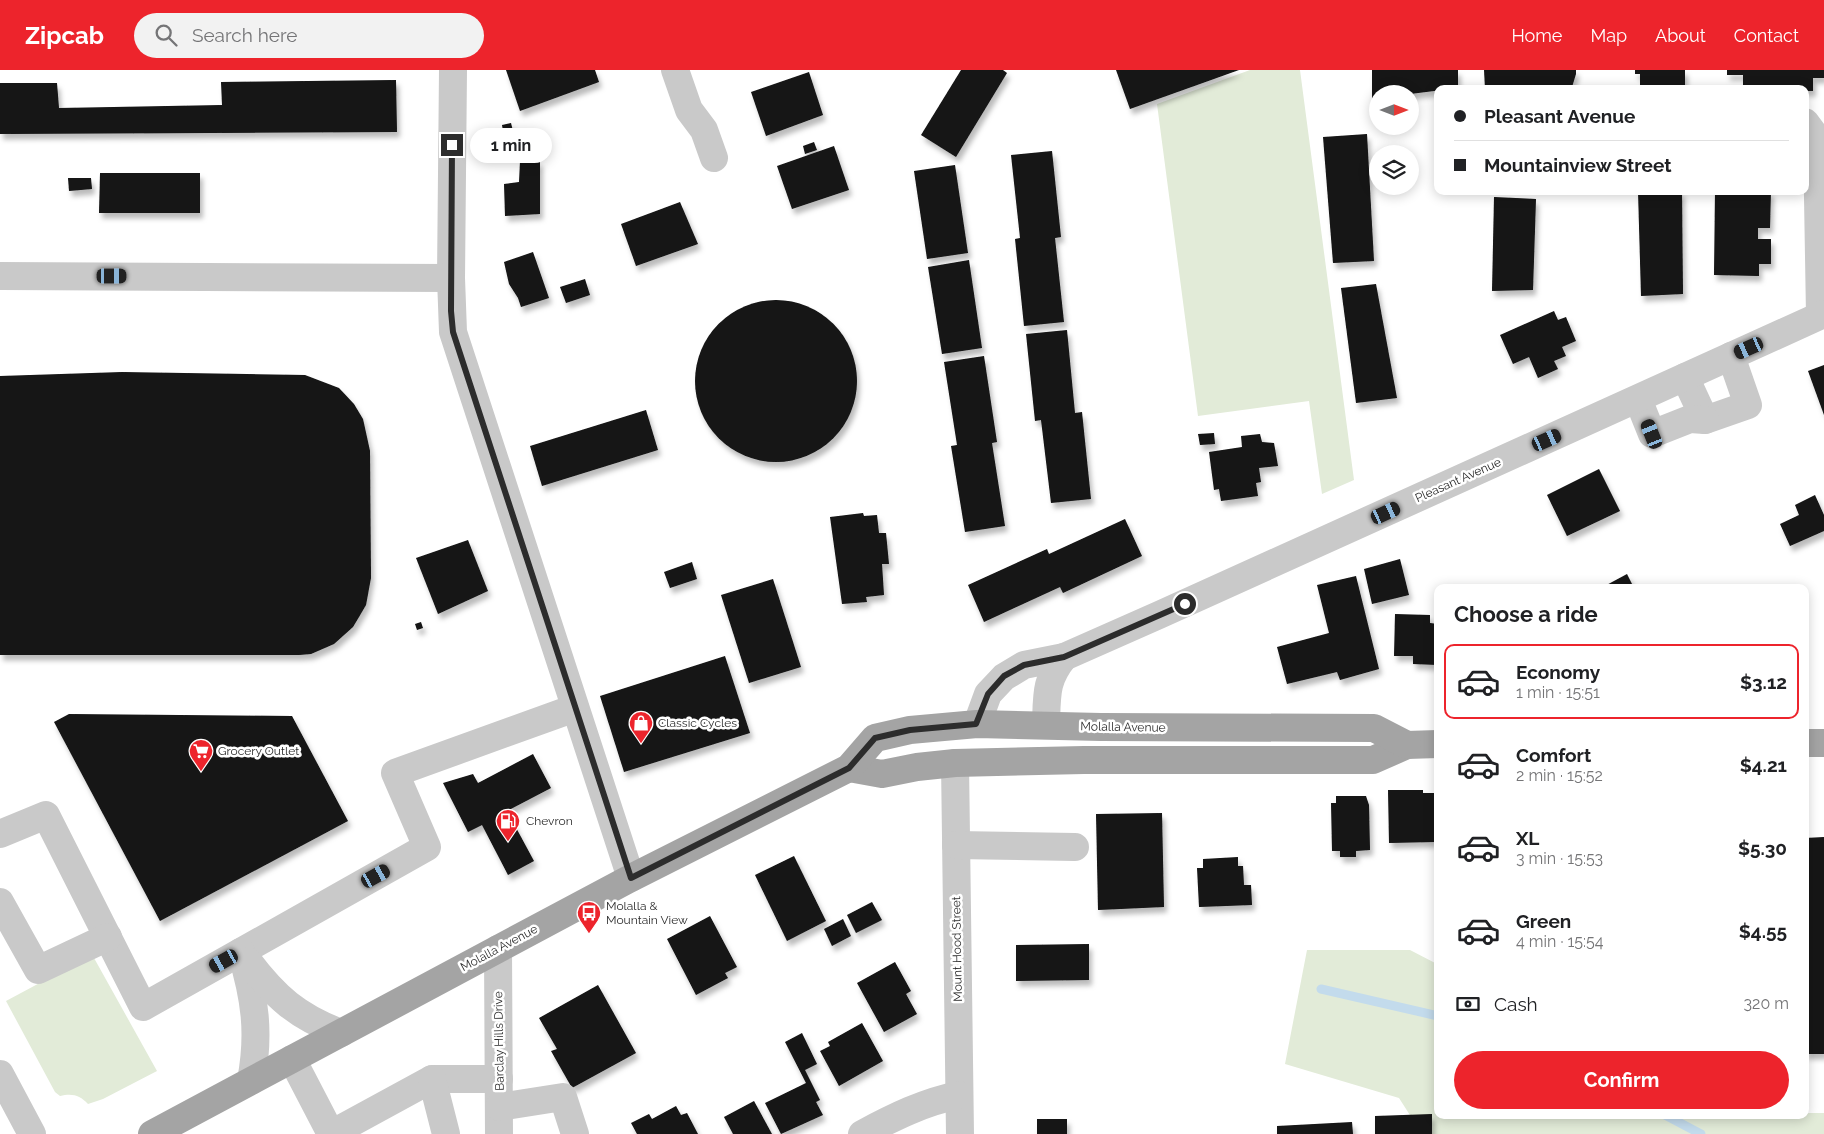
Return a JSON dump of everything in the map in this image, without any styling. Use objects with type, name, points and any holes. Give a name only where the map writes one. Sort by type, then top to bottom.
[{"type":"main road","name":"Molalla Avenue","points":[[152,1134],[631,878],[849,768],[875,738],[910,730],[976,724],[1101,727],[1374,728],[1407,745]]},
{"type":"main road","points":[[955,764],[956,753],[962,745],[973,742],[1060,738],[1101,727]]},
{"type":"main road","points":[[1809,743],[1824,743]]},
{"type":"main road","name":"Molalla Avenue","points":[[849,768],[882,774],[917,766],[1084,760],[1373,760],[1407,745],[1434,744]]},
{"type":"street","points":[[453,70],[451,278],[453,332],[631,878]]},
{"type":"street","points":[[675,70],[689,110],[704,130],[714,158]]},
{"type":"street","points":[[1809,127],[1818,138],[1822,315]]},
{"type":"street","points":[[0,276],[451,278]]},
{"type":"street","name":"Pleasant Avenue","points":[[976,724],[988,694],[1004,676],[1024,665],[1064,657],[1822,315]]},
{"type":"street","points":[[1638,399],[1652,434],[1690,419],[1705,420],[1748,405],[1731,356]]},
{"type":"street","points":[[1685,377],[1705,420]]},
{"type":"street","points":[[1046,725],[1049,682],[1054,669],[1064,657]]},
{"type":"street","points":[[0,834],[46,815],[143,1007],[427,847],[395,773],[575,708]]},
{"type":"street","name":"Mount Hood Street","points":[[955,764],[960,1134]]},
{"type":"street","points":[[956,845],[1075,847]]},
{"type":"street","points":[[0,902],[38,970],[108,937]]},
{"type":"street","name":"Barclay Hills Drive","points":[[498,949],[499,1134]]},
{"type":"street","points":[[241,952],[264,983],[290,1007],[314,1023],[341,1033]]},
{"type":"street","points":[[241,952],[251,984],[256,1019],[256,1051],[251,1081]]},
{"type":"street","points":[[292,1059],[330,1134],[432,1079],[499,1079]]},
{"type":"street","points":[[0,1074],[32,1134]]},
{"type":"street","points":[[432,1079],[446,1134]]},
{"type":"street","points":[[862,1134],[900,1114],[935,1100],[960,1095]]},
{"type":"street","points":[[499,1107],[563,1097],[575,1134]]},
{"type":"green space","points":[[1250,70],[1300,70],[1354,480],[1322,494],[1309,401],[1198,416],[1157,104]]},
{"type":"green space","points":[[1307,950],[1410,950],[1434,962],[1434,1119],[1809,1119],[1809,1113],[1824,1113],[1824,1134],[1422,1134],[1399,1098],[1285,1064]]},
{"type":"green space","points":[[90,956],[94,958],[157,1071],[103,1099],[88,1104],[76,1096],[60,1096],[55,1092],[6,1001]]},
{"type":"building","points":[[506,70],[595,70],[599,82],[520,111]]},
{"type":"building","points":[[961,70],[1003,70],[1007,73],[956,157],[921,135]]},
{"type":"building","points":[[1116,70],[1239,70],[1130,109]]},
{"type":"building","points":[[1372,70],[1458,70],[1458,85],[1434,85],[1434,91],[1419,93],[1419,85],[1372,85]]},
{"type":"building","points":[[1484,70],[1576,70],[1573,85],[1485,85]]},
{"type":"building","points":[[1635,70],[1685,70],[1685,85],[1640,85],[1640,74],[1635,74]]},
{"type":"building","points":[[1727,70],[1824,70],[1824,78],[1813,78],[1813,91],[1809,91],[1809,85],[1743,85],[1743,75],[1727,75]]},
{"type":"building","points":[[809,72],[823,115],[766,136],[751,92]]},
{"type":"building","points":[[396,80],[397,132],[0,134],[0,83],[57,83],[59,108],[222,105],[221,82]]},
{"type":"building","points":[[511,123],[514,135],[504,137],[502,125]]},
{"type":"building","points":[[1367,134],[1374,261],[1333,263],[1323,137]]},
{"type":"building","points":[[814,142],[817,150],[805,154],[803,146]]},
{"type":"building","points":[[834,146],[849,190],[792,209],[777,166]]},
{"type":"building","points":[[1052,151],[1061,237],[1055,238],[1064,322],[1024,326],[1015,239],[1020,238],[1011,155]]},
{"type":"building","points":[[520,161],[540,161],[540,214],[505,216],[504,184],[519,182]]},
{"type":"building","points":[[955,165],[968,253],[927,259],[914,171]]},
{"type":"building","points":[[100,173],[200,173],[200,213],[99,213]]},
{"type":"building","points":[[68,178],[91,178],[92,189],[69,191]]},
{"type":"building","points":[[1638,195],[1682,195],[1683,294],[1641,296]]},
{"type":"building","points":[[1715,195],[1771,195],[1770,228],[1758,228],[1758,239],[1771,239],[1771,264],[1759,264],[1759,276],[1714,275]]},
{"type":"building","points":[[1494,197],[1536,199],[1533,290],[1492,291]]},
{"type":"building","points":[[680,202],[698,244],[636,266],[621,224]]},
{"type":"building","points":[[533,252],[549,298],[521,307],[518,298],[509,284],[504,262]]},
{"type":"building","points":[[969,260],[982,348],[942,354],[928,267]]},
{"type":"building","points":[[585,279],[590,295],[566,303],[560,287]]},
{"type":"building","points":[[1376,284],[1397,398],[1356,403],[1341,288]]},
{"type":"building","points":[[784,300],[800,303],[814,309],[828,318],[839,329],[854,357],[857,381],[856,397],[848,419],[839,433],[828,444],[800,459],[768,462],[752,459],[738,453],[724,444],[713,433],[698,405],[695,373],[698,357],[704,343],[713,329],[724,318],[752,303]]},
{"type":"building","points":[[1554,311],[1558,320],[1566,317],[1576,341],[1562,347],[1566,356],[1554,361],[1558,369],[1538,378],[1529,357],[1513,364],[1500,335]]},
{"type":"building","points":[[1067,330],[1075,413],[1082,412],[1091,499],[1051,503],[1041,420],[1035,421],[1026,334]]},
{"type":"building","points":[[984,356],[997,442],[992,443],[1005,526],[965,532],[951,446],[957,445],[944,362]]},
{"type":"building","points":[[1824,365],[1824,415],[1808,371]]},
{"type":"building","points":[[122,372],[305,375],[339,388],[354,404],[363,419],[370,451],[371,578],[366,605],[353,627],[334,644],[311,654],[299,655],[0,655],[0,376]]},
{"type":"building","points":[[646,410],[658,450],[542,486],[530,446]]},
{"type":"building","points":[[1214,433],[1215,444],[1200,445],[1198,434]]},
{"type":"building","points":[[1260,434],[1262,442],[1274,443],[1278,466],[1259,468],[1261,482],[1256,483],[1258,496],[1221,501],[1219,489],[1214,490],[1209,452],[1242,447],[1241,436]]},
{"type":"building","points":[[1599,469],[1620,511],[1567,536],[1547,495]]},
{"type":"building","points":[[1815,495],[1824,515],[1824,531],[1790,546],[1780,524],[1799,515],[1795,505]]},
{"type":"building","points":[[863,513],[864,516],[877,515],[879,533],[886,533],[889,564],[882,564],[884,595],[866,597],[867,602],[842,604],[830,517]]},
{"type":"building","points":[[1125,519],[1142,556],[1063,593],[1060,587],[984,622],[968,585],[1047,549],[1049,554]]},
{"type":"building","points":[[468,540],[488,591],[438,614],[416,558]]},
{"type":"building","points":[[1400,559],[1409,595],[1372,604],[1364,569]]},
{"type":"building","points":[[692,562],[697,579],[670,588],[664,572]]},
{"type":"building","points":[[1627,574],[1632,584],[1608,584]]},
{"type":"building","points":[[1356,576],[1379,669],[1340,680],[1337,672],[1287,684],[1277,647],[1329,633],[1317,585]]},
{"type":"building","points":[[773,579],[801,667],[749,683],[721,595]]},
{"type":"building","points":[[1395,614],[1430,615],[1430,623],[1434,624],[1434,665],[1413,664],[1413,656],[1394,656]]},
{"type":"building","points":[[421,622],[423,628],[417,630],[415,624]]},
{"type":"building","points":[[725,656],[750,733],[624,772],[600,696]]},
{"type":"building","name":"Grocery Outlet","points":[[69,714],[292,716],[348,821],[160,921],[54,722]]},
{"type":"building","points":[[533,754],[551,788],[507,811],[534,861],[508,875],[482,825],[468,832],[443,783],[473,774],[478,783]]},
{"type":"building","points":[[1388,790],[1423,790],[1423,793],[1434,793],[1434,842],[1389,843]]},
{"type":"building","points":[[1336,796],[1366,796],[1369,805],[1370,850],[1356,851],[1356,857],[1340,857],[1340,851],[1332,851],[1331,803],[1336,803]]},
{"type":"building","points":[[1162,813],[1164,907],[1098,910],[1096,814]]},
{"type":"building","points":[[1824,837],[1824,1054],[1809,1054],[1809,838]]},
{"type":"building","points":[[794,856],[826,921],[787,941],[755,875]]},
{"type":"building","points":[[1238,857],[1238,866],[1243,866],[1244,885],[1251,885],[1252,905],[1199,907],[1197,868],[1203,868],[1203,859]]},
{"type":"building","points":[[872,902],[882,920],[856,933],[847,915]]},
{"type":"building","points":[[710,916],[737,967],[725,973],[728,978],[696,995],[667,939]]},
{"type":"building","points":[[843,919],[851,936],[832,946],[824,929]]},
{"type":"building","points":[[1089,944],[1089,980],[1016,981],[1016,945]]},
{"type":"building","points":[[895,962],[911,991],[906,994],[917,1014],[884,1032],[857,983]]},
{"type":"building","points":[[598,985],[636,1053],[572,1088],[551,1051],[557,1049],[539,1018]]},
{"type":"building","points":[[862,1023],[883,1061],[839,1086],[820,1051],[830,1046],[828,1042]]},
{"type":"building","points":[[802,1033],[817,1064],[805,1070],[820,1100],[816,1102],[823,1115],[781,1134],[765,1103],[806,1083],[785,1042]]},
{"type":"building","points":[[754,1101],[772,1134],[733,1134],[724,1117]]},
{"type":"building","points":[[676,1106],[681,1115],[687,1113],[698,1134],[637,1134],[631,1123],[649,1114],[652,1119]]},
{"type":"building","points":[[1432,1114],[1432,1134],[1375,1134],[1375,1116]]},
{"type":"building","points":[[1037,1119],[1067,1119],[1067,1134],[1037,1134]]},
{"type":"building","points":[[1352,1122],[1353,1134],[1277,1134],[1277,1126]]},
{"type":"waterway","points":[[1321,989],[1434,1015]]},
{"type":"waterway","points":[[1673,1119],[1701,1134]]},
{"type":"place","name":"Classic Cycles","points":[[641,744]]},
{"type":"place","name":"Grocery Outlet","points":[[201,772]]},
{"type":"place","name":"Chevron","points":[[508,842]]},
{"type":"place","name":"Molalla & Mountain View","points":[[589,934]]},
{"type":"route","points":[[452,145],[451,311],[453,332],[631,878],[849,768],[875,738],[910,730],[976,724],[988,694],[1004,676],[1024,665],[1064,657],[1185,604]]}]
